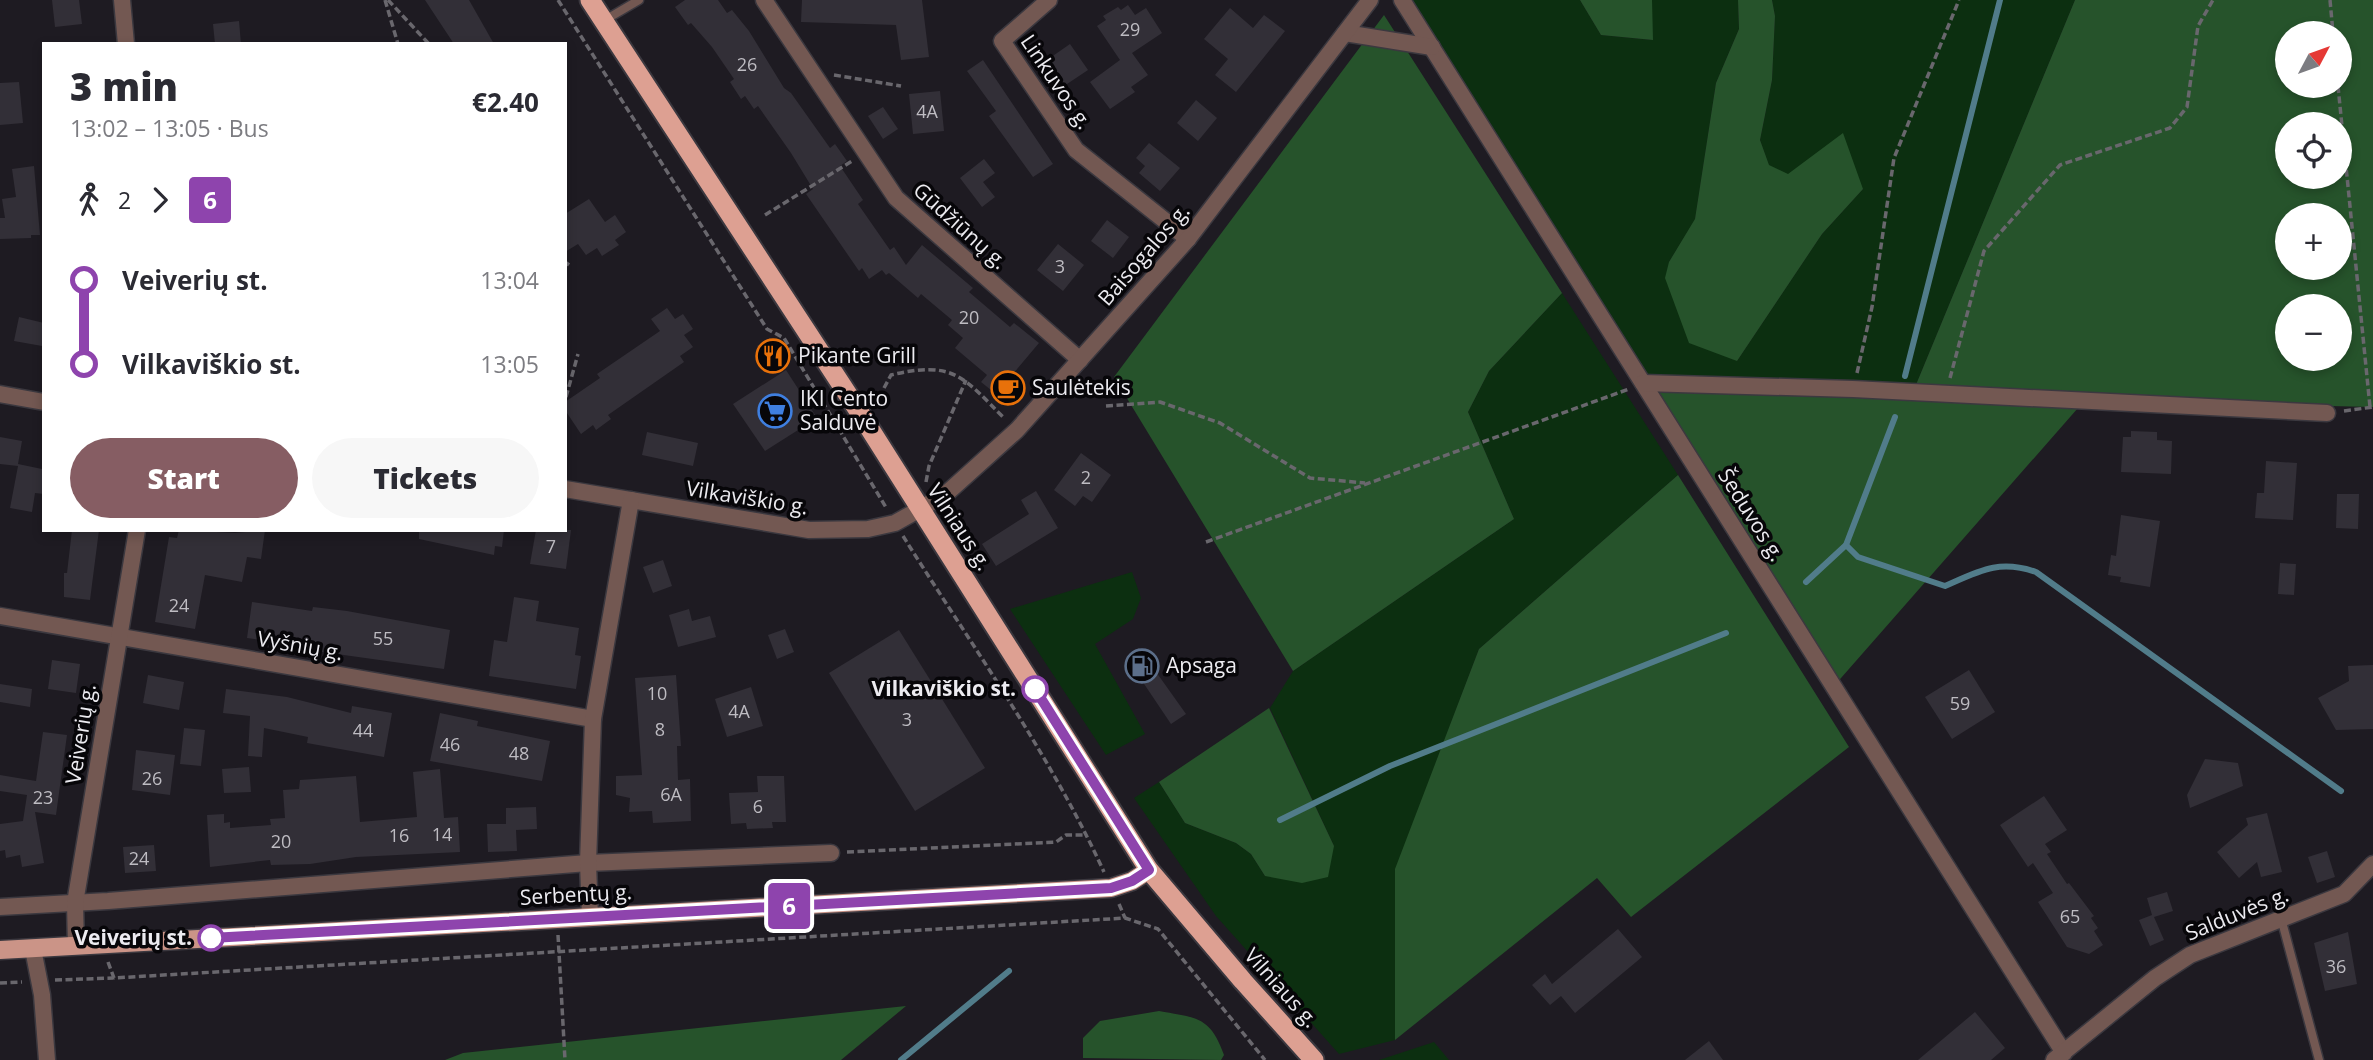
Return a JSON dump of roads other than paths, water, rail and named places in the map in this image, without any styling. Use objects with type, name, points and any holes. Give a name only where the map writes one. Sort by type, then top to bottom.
[{"type":"highway","name":"Vilniaus g.","points":[[590,0],[920,509],[1149,870],[1242,981],[1314,1060]]},
{"type":"main road","name":"Serbentų g.","points":[[0,950],[1111,888],[1132,881],[1149,870]]},
{"type":"street","points":[[122,0],[126,42]]},
{"type":"street","name":"Gūdžiūnų g.","points":[[764,0],[896,198],[1080,360]]},
{"type":"street","name":"Linkuvos g.","points":[[1049,0],[1002,41],[1076,149],[1188,239]]},
{"type":"street","name":"Baisogalos g.","points":[[920,509],[947,493],[1017,430],[1188,239],[1370,0]]},
{"type":"street","name":"Šeduvos g.","points":[[1402,0],[1643,383],[2059,1056]]},
{"type":"street","points":[[1345,33],[1432,47]]},
{"type":"street","points":[[1643,383],[1946,393],[2327,420]]},
{"type":"street","points":[[0,394],[42,402]]},
{"type":"street","name":"Vilkaviškio g.","points":[[567,489],[808,530],[844,531],[895,523],[920,509]]},
{"type":"street","points":[[590,917],[588,863],[593,719],[631,500]]},
{"type":"street","name":"Veiverių g.","points":[[75,946],[75,902],[137,532]]},
{"type":"street","name":"Vyšnių g.","points":[[0,616],[593,719]]},
{"type":"street","points":[[0,906],[588,863],[831,853]]},
{"type":"street","name":"Salduvės g.","points":[[2059,1056],[2155,978],[2190,955],[2344,894],[2373,864]]},
{"type":"street","points":[[33,948],[42,995],[47,1060]]},
{"type":"lane","points":[[603,22],[639,0]]},
{"type":"lane","points":[[2281,918],[2319,1060]]},
{"type":"waterway","points":[[1905,376],[2000,0]]},
{"type":"waterway","points":[[1806,582],[1846,545],[1895,417]]},
{"type":"waterway","points":[[1846,545],[1858,557],[1945,586],[1989,568],[2023,568],[2036,572],[2341,791]]},
{"type":"waterway","points":[[1280,820],[1390,766],[1726,633]]},
{"type":"waterway","points":[[901,1060],[1009,971]]},
{"type":"place","name":"Pikante Grill","points":[[773,356]]},
{"type":"place","name":"Saulėtekis","points":[[1008,388]]},
{"type":"place","name":"IKI Cento Salduvė","points":[[775,411]]},
{"type":"place","name":"Apsaga","points":[[1142,666]]},
{"type":"place","name":"Vilkaviškio st.","points":[[1035,689]]},
{"type":"place","name":"Veiverių st.","points":[[211,938]]}]
